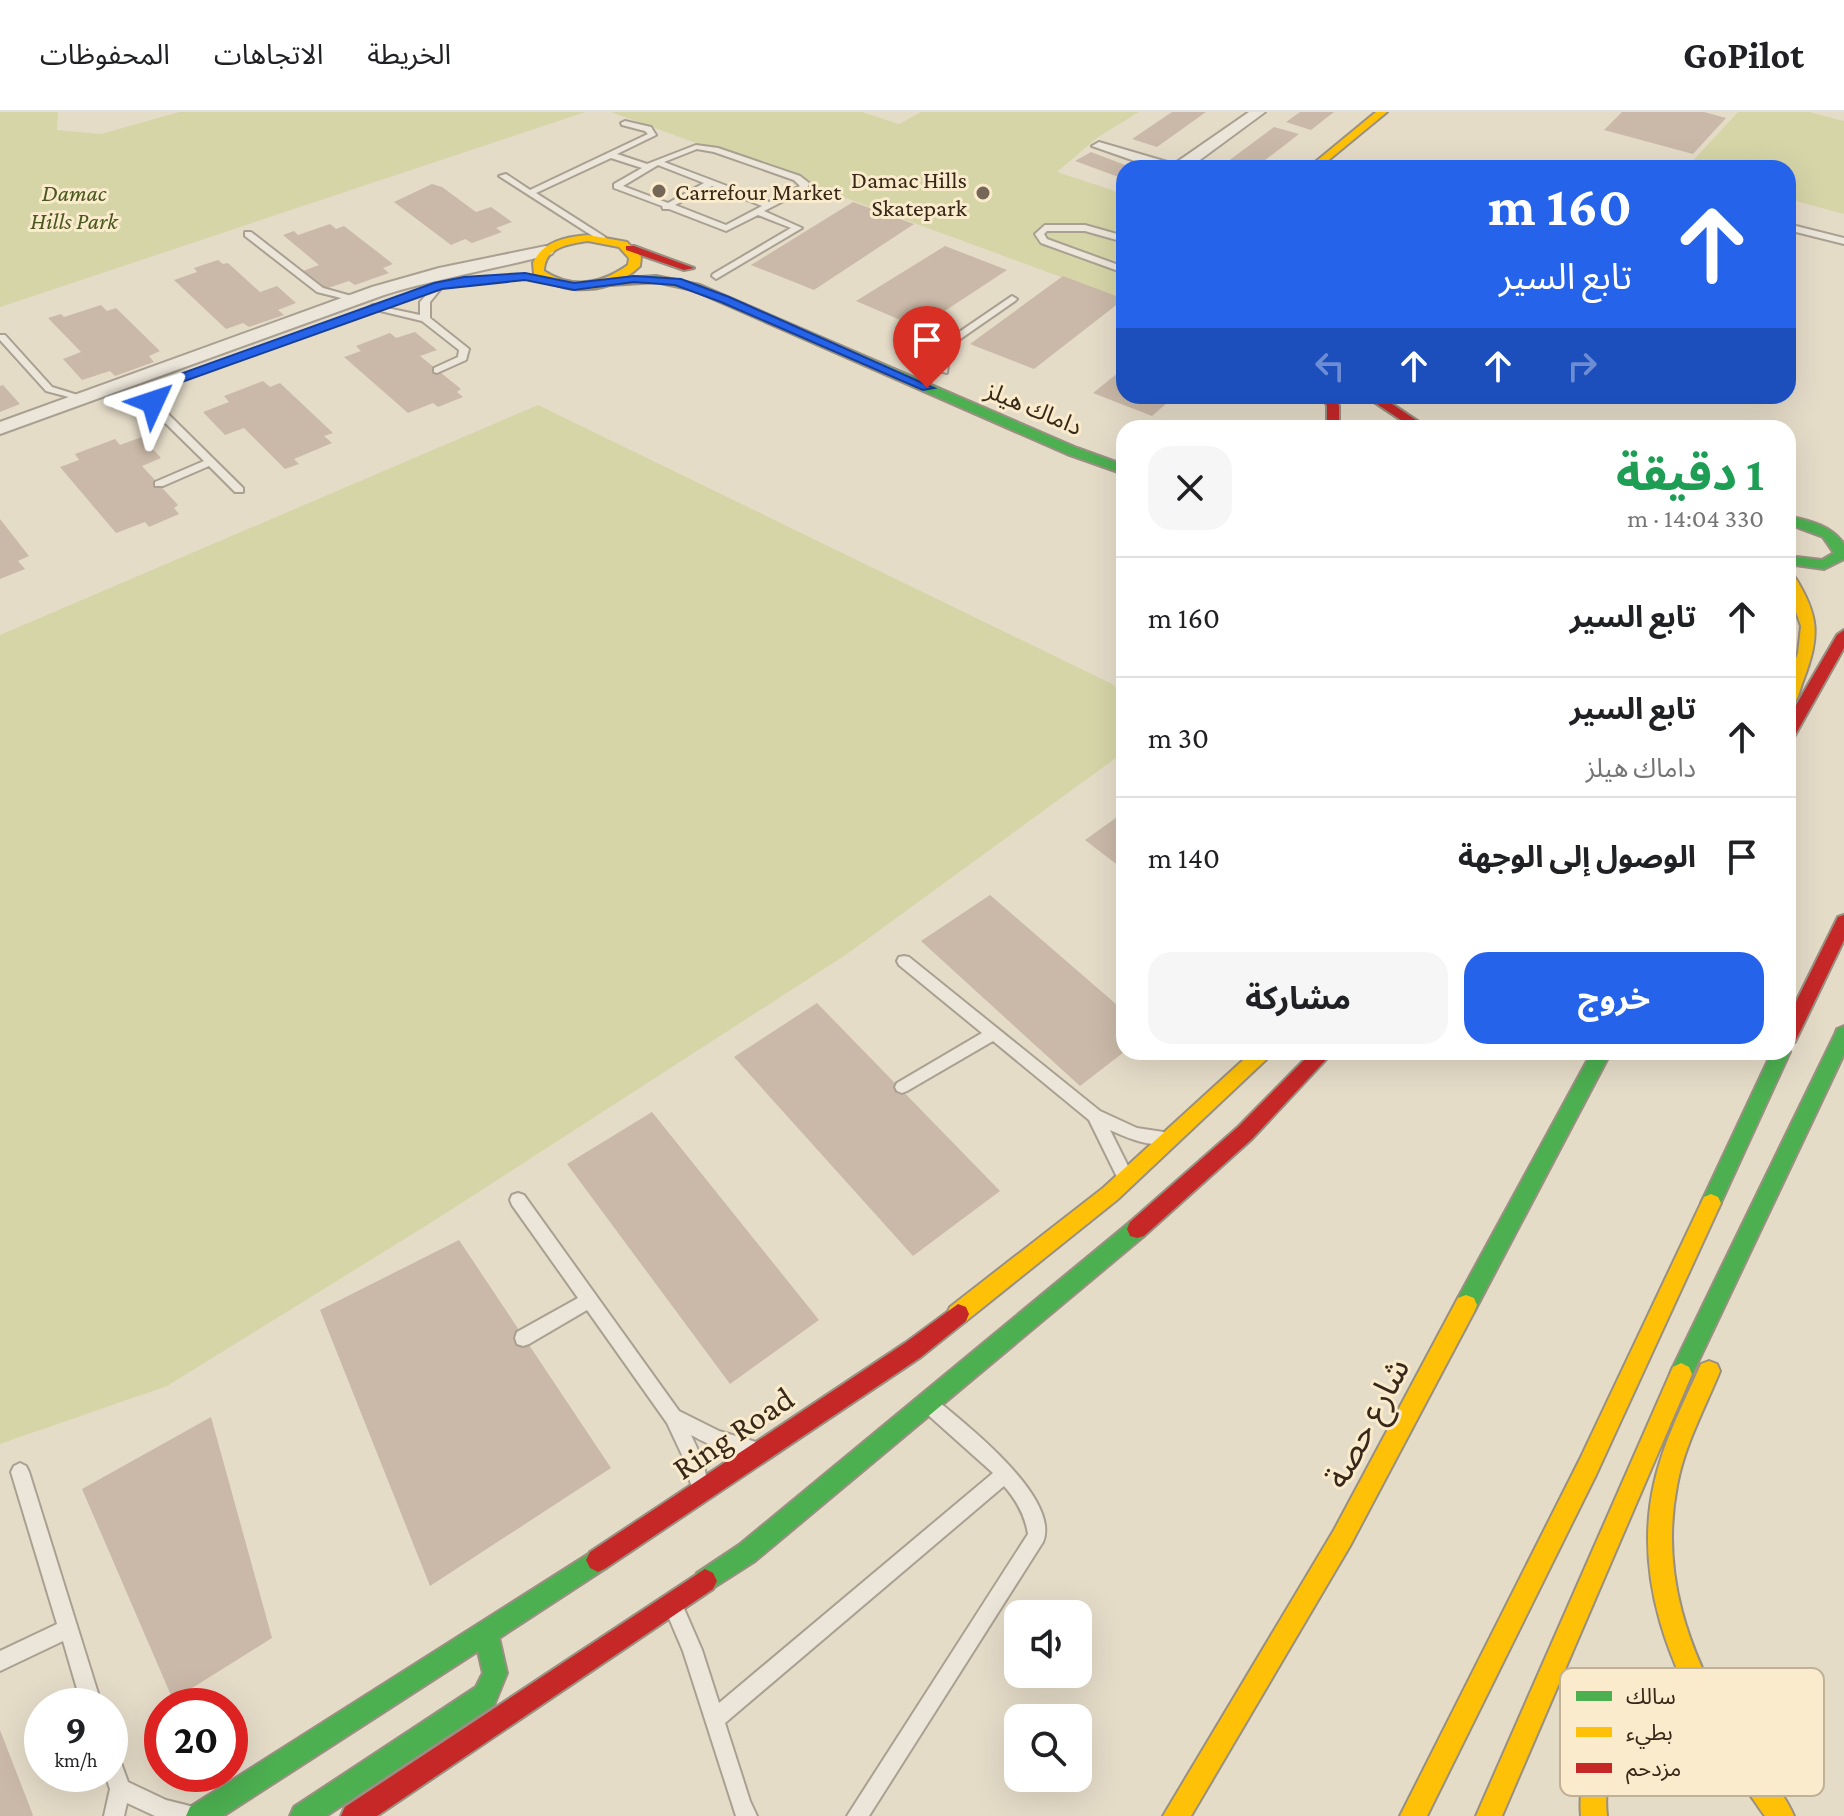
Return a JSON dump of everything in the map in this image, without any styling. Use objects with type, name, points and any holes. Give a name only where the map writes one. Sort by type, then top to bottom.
[{"type":"street","points":[[1190,160],[1258,112]]},
{"type":"street","points":[[1325,160],[1390,117]]},
{"type":"street","points":[[1350,160],[1390,117]]},
{"type":"street","points":[[1099,146],[1145,160]]},
{"type":"street","points":[[0,444],[159,386],[439,273],[504,262],[553,247],[602,239],[745,288]]},
{"type":"street","points":[[0,428],[319,313],[486,278],[544,278],[537,265],[553,247]]},
{"type":"street","points":[[611,282],[634,266],[635,257],[630,248]]},
{"type":"street","name":"داماك هيلز","points":[[544,278],[574,287],[656,279],[696,287],[1057,445],[1116,467]]},
{"type":"street","points":[[896,350],[952,374]]},
{"type":"street","points":[[1382,404],[1405,420]]},
{"type":"street","points":[[1796,513],[1828,513]]},
{"type":"street","points":[[1796,522],[1823,530],[1841,546],[1842,554],[1838,561],[1815,566],[1796,562]]},
{"type":"street","points":[[1796,587],[1811,613],[1813,632],[1796,680]]},
{"type":"street","points":[[1796,713],[1844,635]]},
{"type":"street","points":[[1796,1021],[1844,922]]},
{"type":"street","points":[[1489,1816],[1693,1346],[1844,1034]]},
{"type":"street","name":"Ring Road","points":[[197,1816],[486,1634],[701,1494],[913,1350],[1126,1180],[1256,1060]]},
{"type":"street","points":[[354,1816],[747,1553],[929,1405],[1174,1197],[1245,1133],[1316,1060]]},
{"type":"street","name":"شارع حصة","points":[[1176,1816],[1342,1538],[1598,1060]]},
{"type":"street","points":[[1413,1816],[1588,1467],[1777,1060]]},
{"type":"street","points":[[1746,1283],[1769,1189]]},
{"type":"street","points":[[1687,1668],[1672,1627],[1660,1553],[1665,1488],[1719,1349]]},
{"type":"street","points":[[303,1816],[485,1696],[495,1673],[486,1634]]},
{"type":"street","points":[[1765,1796],[1781,1816]]},
{"type":"lane","points":[[530,193],[637,143],[642,136],[637,127],[625,123]]},
{"type":"lane","points":[[707,147],[805,183],[771,206],[726,228],[617,186],[657,162],[686,149],[707,147]]},
{"type":"lane","points":[[611,155],[647,167]]},
{"type":"lane","points":[[657,162],[771,206]]},
{"type":"lane","points":[[503,176],[602,239]]},
{"type":"lane","points":[[666,207],[711,183]]},
{"type":"lane","points":[[716,276],[798,228],[759,212]]},
{"type":"lane","points":[[553,247],[565,229],[563,215]]},
{"type":"lane","points":[[1116,237],[1068,226],[1045,228],[1039,234],[1044,241],[1116,267]]},
{"type":"lane","points":[[1796,229],[1844,241]]},
{"type":"lane","points":[[248,234],[320,290],[425,319],[466,352],[459,360],[437,370]]},
{"type":"lane","points":[[425,319],[425,302],[439,286]]},
{"type":"lane","points":[[319,313],[320,290]]},
{"type":"lane","points":[[896,350],[949,343],[1012,299]]},
{"type":"lane","points":[[2,337],[49,389],[81,399]]},
{"type":"lane","points":[[949,343],[944,356],[952,374]]},
{"type":"lane","points":[[159,386],[153,397],[155,407],[239,490]]},
{"type":"lane","points":[[45,412],[49,389]]},
{"type":"lane","points":[[113,403],[155,407]]},
{"type":"lane","points":[[159,484],[211,462]]},
{"type":"lane","points":[[904,961],[1095,1116],[1135,1134],[1171,1138]]},
{"type":"lane","points":[[902,1087],[993,1034]]},
{"type":"lane","points":[[1095,1116],[1115,1150],[1126,1180]]},
{"type":"lane","points":[[518,1200],[673,1417],[690,1453],[701,1494]]},
{"type":"lane","points":[[523,1338],[590,1300]]},
{"type":"lane","points":[[857,1816],[1037,1536],[1037,1521],[1028,1500],[970,1439],[929,1405]]},
{"type":"lane","points":[[673,1417],[716,1439],[764,1451]]},
{"type":"lane","points":[[20,1472],[86,1688]]},
{"type":"lane","points":[[715,1719],[1004,1475]]},
{"type":"lane","points":[[672,1603],[692,1650],[747,1816]]},
{"type":"lane","points":[[0,1661],[67,1629]]},
{"type":"lane","points":[[114,1816],[119,1792]]},
{"type":"lane","points":[[126,1792],[165,1810],[197,1816]]},
{"type":"green space","name":"Damac Hills Park","points":[[0,112],[58,112],[57,130],[101,134],[179,112],[585,112],[0,307]]},
{"type":"green space","points":[[611,112],[862,112],[899,124],[921,112],[1139,112],[1098,137],[1057,172],[1116,191],[1116,297]]},
{"type":"green space","points":[[1738,112],[1809,112],[1844,121],[1844,214],[1796,201],[1796,160],[1693,160]]},
{"type":"green space","points":[[538,405],[1112,684],[1116,688],[1116,758],[847,954],[432,1222],[167,1386],[0,1444],[0,635]]},
{"type":"building","points":[[1172,112],[1206,112],[1157,147],[1132,139]]},
{"type":"building","points":[[1300,112],[1334,112],[1311,130],[1286,122]]},
{"type":"building","points":[[1622,112],[1704,112],[1726,118],[1693,154],[1604,130]]},
{"type":"building","points":[[1274,127],[1299,134],[1265,160],[1230,160]]},
{"type":"building","points":[[1091,152],[1116,162],[1116,176],[1075,161]]},
{"type":"building","points":[[432,184],[442,187],[476,212],[491,207],[512,222],[496,228],[502,232],[472,243],[465,239],[451,245],[394,202]]},
{"type":"building","points":[[853,202],[914,224],[814,290],[751,265]]},
{"type":"building","points":[[330,224],[336,229],[344,226],[393,264],[383,268],[389,273],[355,285],[349,281],[325,289],[303,271],[319,265],[283,235],[294,231],[298,235]]},
{"type":"building","points":[[945,246],[1007,270],[919,328],[856,301]]},
{"type":"building","points":[[218,260],[228,263],[260,292],[277,286],[296,303],[278,310],[284,315],[249,327],[243,323],[226,329],[174,280],[197,272],[194,268]]},
{"type":"building","points":[[1063,276],[1116,296],[1116,305],[1034,369],[970,344]]},
{"type":"building","points":[[101,305],[107,311],[116,308],[160,351],[149,356],[154,362],[115,376],[110,371],[82,380],[63,359],[81,352],[48,318],[61,314],[64,317]]},
{"type":"building","points":[[415,332],[437,350],[420,356],[461,389],[457,392],[463,397],[438,407],[433,403],[408,413],[344,357],[361,351],[356,346],[390,333],[396,338]]},
{"type":"building","points":[[1116,374],[1116,402],[1093,393]]},
{"type":"building","points":[[263,381],[270,387],[280,383],[333,433],[324,436],[332,443],[294,459],[299,464],[285,469],[244,428],[225,435],[203,412],[229,402],[224,396]]},
{"type":"building","points":[[3,385],[20,404],[0,412],[0,386]]},
{"type":"building","points":[[1121,404],[1166,404],[1152,416]]},
{"type":"building","points":[[142,437],[161,458],[142,466],[178,505],[174,508],[179,514],[149,527],[145,522],[116,533],[60,467],[79,460],[75,454],[115,439],[120,445]]},
{"type":"building","points":[[0,519],[29,556],[18,561],[25,569],[0,579]]},
{"type":"building","points":[[1116,818],[1116,864],[1085,840]]},
{"type":"building","points":[[990,895],[1116,1004],[1116,1058],[1080,1086],[921,941]]},
{"type":"building","points":[[817,1003],[1000,1191],[913,1256],[734,1057]]},
{"type":"building","points":[[652,1112],[819,1320],[730,1384],[567,1164]]},
{"type":"building","points":[[459,1240],[611,1468],[430,1586],[320,1310]]},
{"type":"building","points":[[211,1417],[272,1638],[192,1688],[168,1688],[82,1489]]},
{"type":"building","points":[[0,1730],[33,1815],[0,1816]]},
{"type":"traffic: fast","points":[[611,282],[656,279],[696,287],[1072,451],[1116,467]]},
{"type":"traffic: fast","points":[[1796,522],[1827,534],[1842,554],[1824,565],[1796,561]]},
{"type":"traffic: fast","points":[[1681,1374],[1844,1034]]},
{"type":"traffic: fast","points":[[1466,1305],[1598,1060]]},
{"type":"traffic: fast","points":[[1711,1203],[1777,1060]]},
{"type":"traffic: fast","points":[[705,1581],[747,1553],[1137,1229]]},
{"type":"traffic: fast","points":[[199,1816],[598,1560]]},
{"type":"traffic: fast","points":[[303,1816],[485,1696],[495,1673],[486,1634]]},
{"type":"traffic: slow","points":[[1323,160],[1382,112]]},
{"type":"traffic: slow","points":[[588,238],[623,244],[635,257],[634,266],[611,280],[586,287],[562,284],[538,272],[538,263],[547,250],[588,238]]},
{"type":"traffic: slow","points":[[1796,590],[1809,626],[1805,653],[1796,679]]},
{"type":"traffic: slow","points":[[958,1314],[1110,1194],[1256,1060]]},
{"type":"traffic: slow","points":[[1413,1816],[1588,1467],[1711,1203]]},
{"type":"traffic: slow","points":[[1176,1816],[1342,1538],[1466,1305]]},
{"type":"traffic: slow","points":[[1688,1668],[1670,1620],[1661,1577],[1659,1532],[1669,1471],[1709,1371]]},
{"type":"traffic: slow","points":[[1489,1816],[1681,1374]]},
{"type":"traffic: slow","points":[[1593,1796],[1594,1816]]},
{"type":"traffic: slow","points":[[1766,1796],[1781,1816]]},
{"type":"traffic: jam","points":[[630,248],[688,268]]},
{"type":"traffic: jam","points":[[1332,404],[1333,420]]},
{"type":"traffic: jam","points":[[1384,404],[1409,420]]},
{"type":"traffic: jam","points":[[1796,719],[1844,635]]},
{"type":"traffic: jam","points":[[1796,1021],[1844,922]]},
{"type":"traffic: jam","points":[[1137,1229],[1245,1133],[1316,1060]]},
{"type":"traffic: jam","points":[[598,1560],[913,1350],[958,1314]]},
{"type":"traffic: jam","points":[[354,1816],[705,1581]]},
{"type":"place","name":"Carrefour Market","points":[[659,191]]},
{"type":"place","name":"Damac Hills Skatepark","points":[[983,193]]},
{"type":"route","points":[[153,402],[159,386],[373,308],[464,280],[525,276],[574,287],[634,279],[656,279],[696,287],[927,388]]}]
